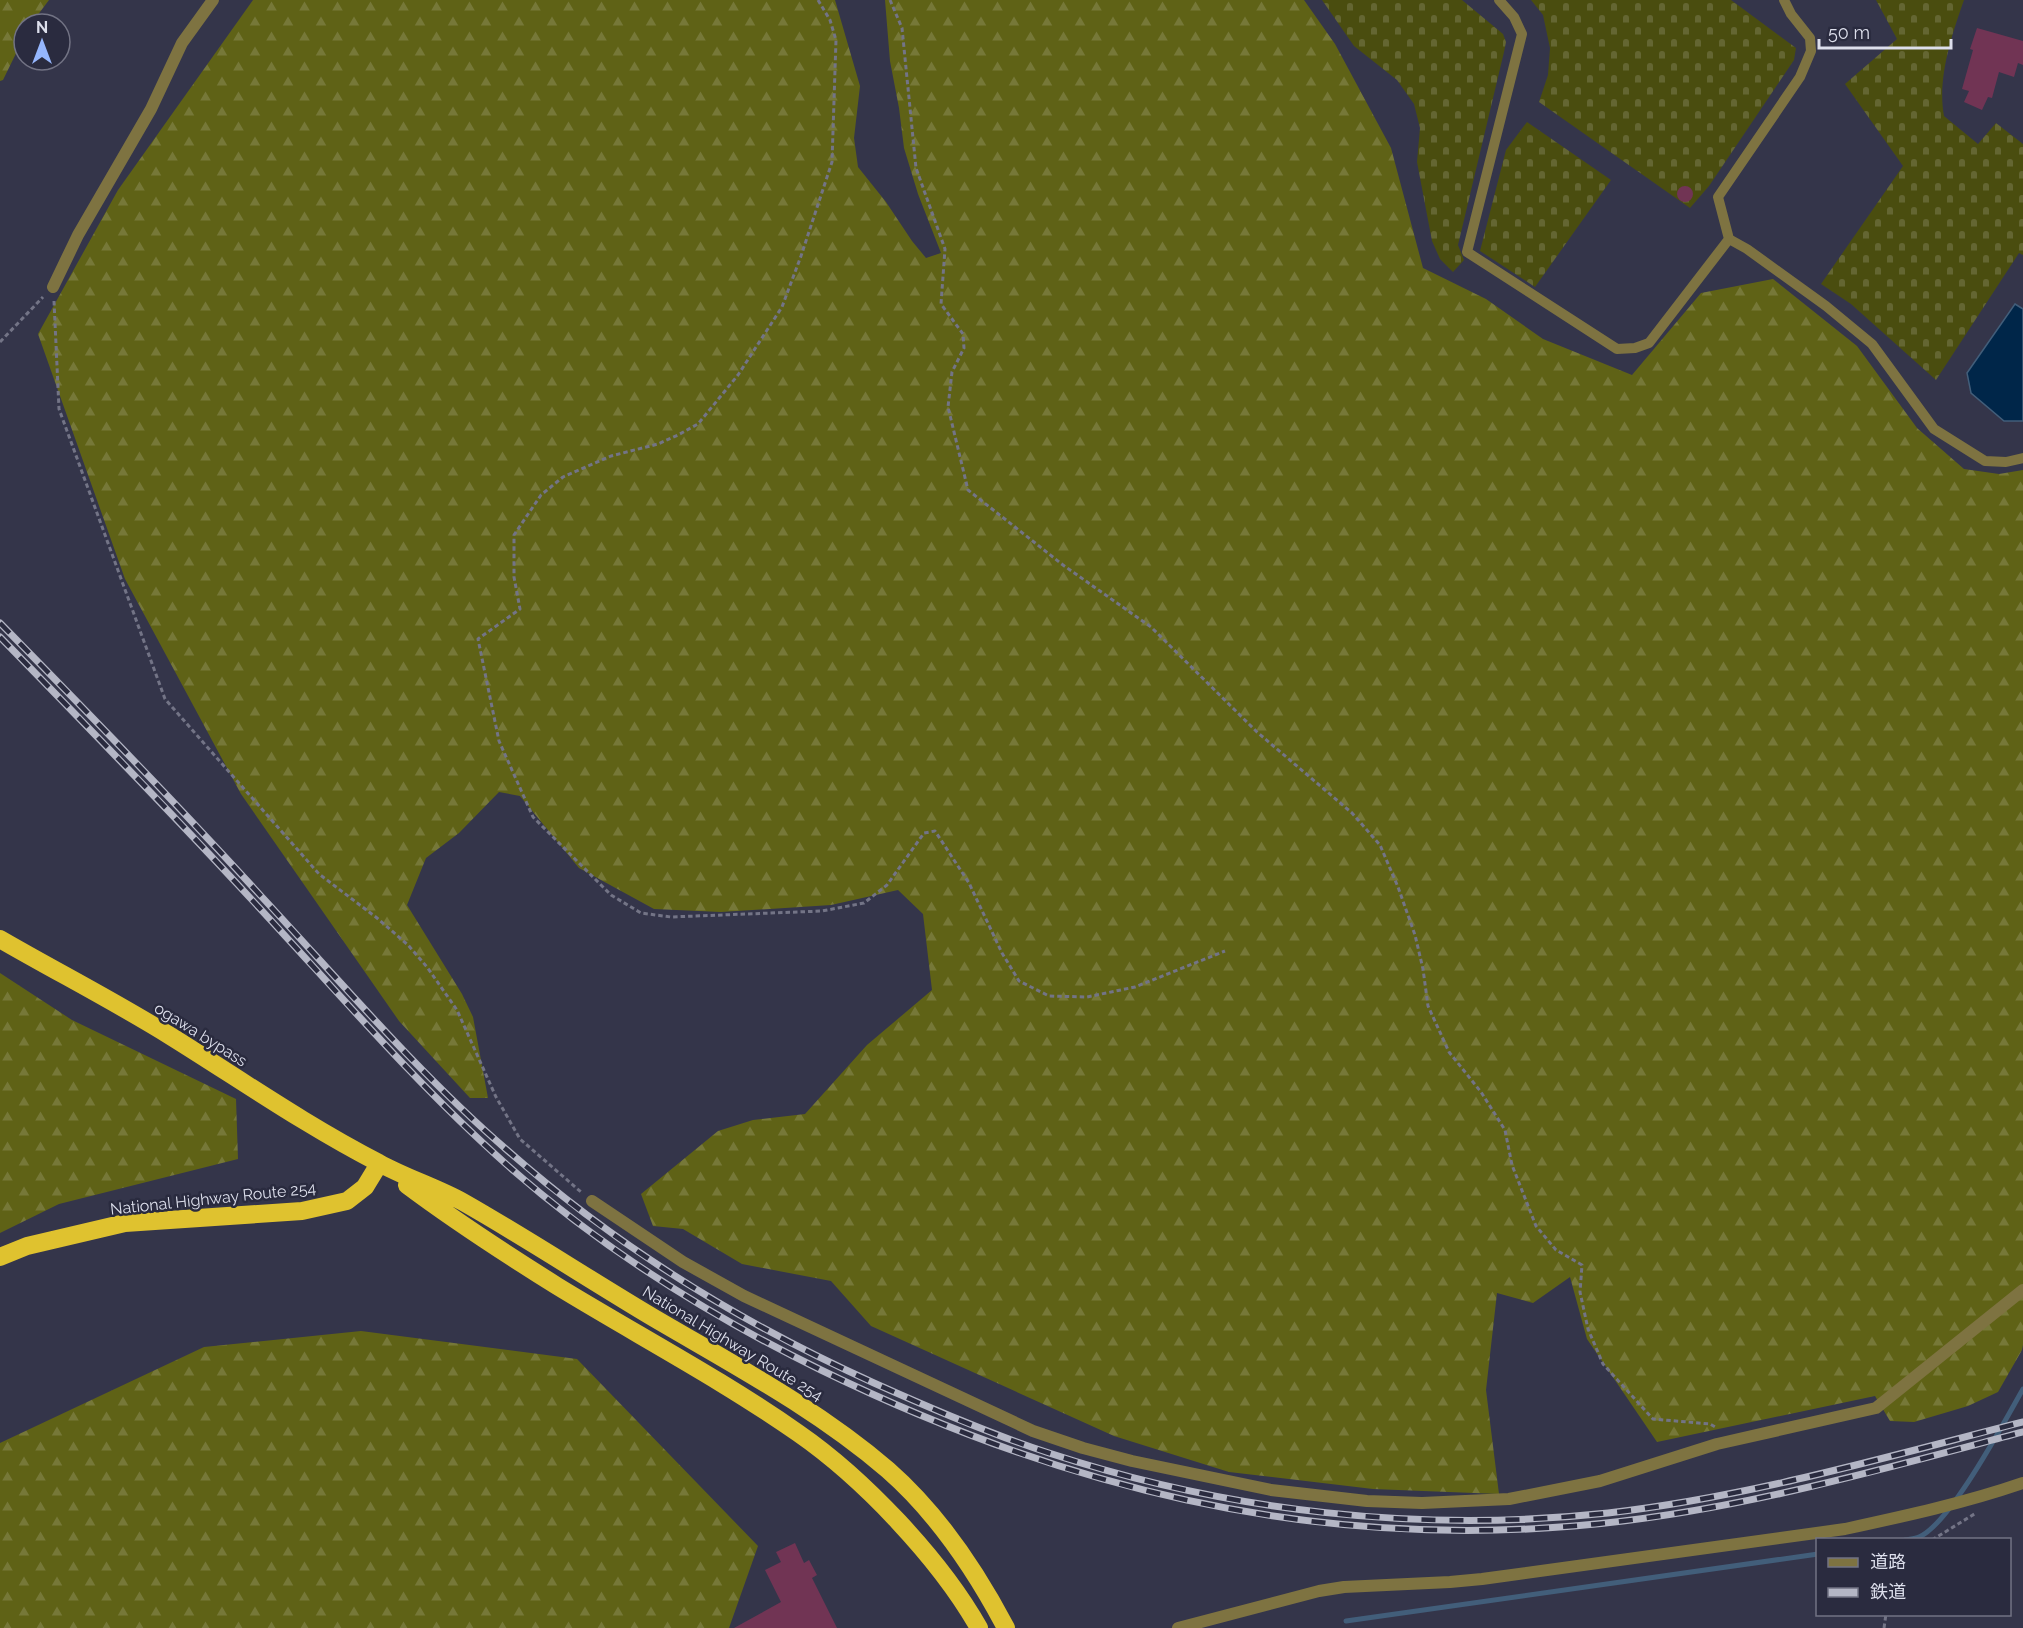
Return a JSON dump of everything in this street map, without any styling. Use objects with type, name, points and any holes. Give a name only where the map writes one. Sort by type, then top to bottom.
[{"type":"highway","name":"ogawa bypass","points":[[0,939],[171,1036],[271,1101],[379,1164]]},
{"type":"highway","name":"National Highway Route 254","points":[[0,1257],[27,1246],[125,1223],[302,1211],[347,1201],[365,1186],[379,1164],[461,1201],[762,1382],[856,1445],[889,1471],[922,1503],[954,1544],[1006,1628]]},
{"type":"highway","points":[[379,1164],[465,1227],[558,1287],[680,1359],[799,1434],[865,1488],[927,1554],[979,1628]]},
{"type":"street","points":[[53,287],[78,234],[151,109],[182,42],[213,0]]},
{"type":"street","points":[[592,1201],[683,1262],[744,1296],[1008,1420],[1083,1448],[1132,1461],[1271,1490],[1367,1501],[1422,1503],[1509,1499],[1600,1481],[1737,1439],[1796,1428],[1876,1408],[2023,1290]]},
{"type":"street","points":[[1178,1628],[1215,1624],[1319,1591],[1344,1587],[1482,1579],[1845,1529],[1989,1494],[2023,1483]]},
{"type":"lane","points":[[1499,0],[1514,17],[1522,34],[1467,252],[1617,350],[1635,348],[1649,343],[1729,239]]},
{"type":"lane","points":[[1784,0],[1791,14],[1810,38],[1811,51],[1800,77],[1718,197],[1729,239],[1747,249],[1826,306],[1872,344],[1934,429],[1985,461],[2006,462],[2023,458]]},
{"type":"path","points":[[818,0],[830,20],[836,40],[832,162],[782,307],[738,375],[698,424],[658,444],[611,456],[563,477],[541,495],[514,535],[514,577],[520,609],[478,639],[499,741],[533,817],[611,895],[641,913],[671,917],[822,911],[864,903],[887,885],[924,833],[935,831],[969,883],[1018,981],[1049,996],[1087,997],[1135,987],[1225,951]]},
{"type":"path","points":[[890,0],[902,28],[916,168],[945,249],[941,304],[963,334],[964,348],[952,372],[948,407],[968,490],[1054,558],[1151,627],[1257,732],[1352,813],[1380,845],[1415,935],[1428,1006],[1449,1052],[1481,1092],[1505,1130],[1512,1165],[1536,1226],[1556,1250],[1582,1265],[1580,1292],[1586,1320],[1604,1364],[1653,1419],[1710,1424],[1737,1439]]},
{"type":"path","points":[[0,342],[53,287]]},
{"type":"path","points":[[53,287],[59,410],[165,699],[319,874],[408,945],[458,1010],[496,1097],[520,1139],[592,1201]]},
{"type":"path","points":[[1934,1538],[1975,1515],[1989,1494]]},
{"type":"green space","points":[[0,0],[49,0],[40,12],[12,12],[12,62],[3,80],[0,81]]},
{"type":"green space","points":[[253,0],[835,0],[860,86],[854,138],[858,167],[926,258],[941,253],[918,194],[904,148],[890,61],[885,0],[1304,0],[1335,44],[1391,148],[1423,268],[1486,299],[1543,339],[1632,375],[1701,293],[1773,279],[1857,346],[1917,428],[1964,469],[1999,474],[2023,470],[2023,1345],[1998,1392],[1968,1406],[1914,1422],[1890,1421],[1875,1396],[1657,1442],[1587,1339],[1570,1277],[1533,1303],[1497,1293],[1486,1390],[1499,1494],[1373,1489],[1229,1472],[1114,1436],[871,1326],[831,1281],[742,1264],[683,1229],[653,1226],[641,1194],[718,1131],[753,1120],[805,1114],[867,1045],[932,990],[923,914],[898,890],[831,905],[721,912],[654,909],[579,868],[520,796],[499,792],[459,833],[426,858],[407,905],[462,994],[473,1017],[488,1098],[470,1098],[399,1021],[241,794],[125,579],[38,334],[118,190]]},
{"type":"green space","points":[[1322,0],[1462,0],[1503,34],[1506,42],[1504,52],[1458,245],[1464,260],[1453,272],[1440,259],[1432,241],[1417,162],[1420,128],[1414,104],[1397,80],[1354,46]]},
{"type":"green space","points":[[1531,0],[1731,0],[1796,48],[1794,60],[1709,186],[1690,208],[1539,102],[1548,75],[1550,48],[1543,15]]},
{"type":"green space","points":[[1876,0],[1964,0],[1944,72],[1942,102],[1944,116],[1978,144],[1996,123],[2023,144],[2023,255],[2019,253],[1936,380],[1851,304],[1821,284],[1903,166],[1845,84],[1897,39]]},
{"type":"green space","points":[[1527,122],[1611,180],[1535,287],[1480,251],[1506,150]]},
{"type":"green space","points":[[0,973],[72,1020],[236,1099],[238,1159],[59,1204],[0,1233]]},
{"type":"green space","points":[[361,1331],[577,1359],[758,1546],[729,1628],[0,1628],[0,1443],[204,1347]]},
{"type":"water","points":[[2015,304],[2023,309],[2023,421],[2004,421],[1971,393],[1967,373]]},
{"type":"building","points":[[1977,28],[2023,41],[2023,65],[2018,63],[2014,77],[1999,72],[1992,98],[1988,97],[1982,110],[1964,102],[1969,91],[1962,89]]},
{"type":"building","points":[[1685,186],[1693,194],[1685,202],[1677,194]]},
{"type":"building","points":[[795,1543],[804,1563],[809,1560],[817,1575],[812,1578],[837,1628],[734,1628],[781,1602],[765,1570],[781,1562],[776,1552]]},
{"type":"waterway","points":[[1916,1538],[1932,1528],[1961,1493],[2023,1389]]},
{"type":"waterway","points":[[1346,1621],[1816,1554]]},
{"type":"railway","points":[[0,623],[197,827],[411,1058],[474,1121],[507,1150],[592,1219],[636,1251],[728,1308],[825,1360],[939,1412],[1049,1453],[1186,1490],[1326,1513],[1467,1520],[1538,1519],[1608,1513],[1713,1497],[1817,1475],[2023,1422]]},
{"type":"railway","points":[[0,637],[190,834],[408,1069],[472,1133],[542,1194],[656,1278],[737,1326],[821,1370],[911,1411],[1002,1447],[1094,1477],[1187,1500],[1281,1517],[1377,1527],[1475,1530],[1574,1526],[1687,1512],[1800,1489],[2023,1432]]}]
